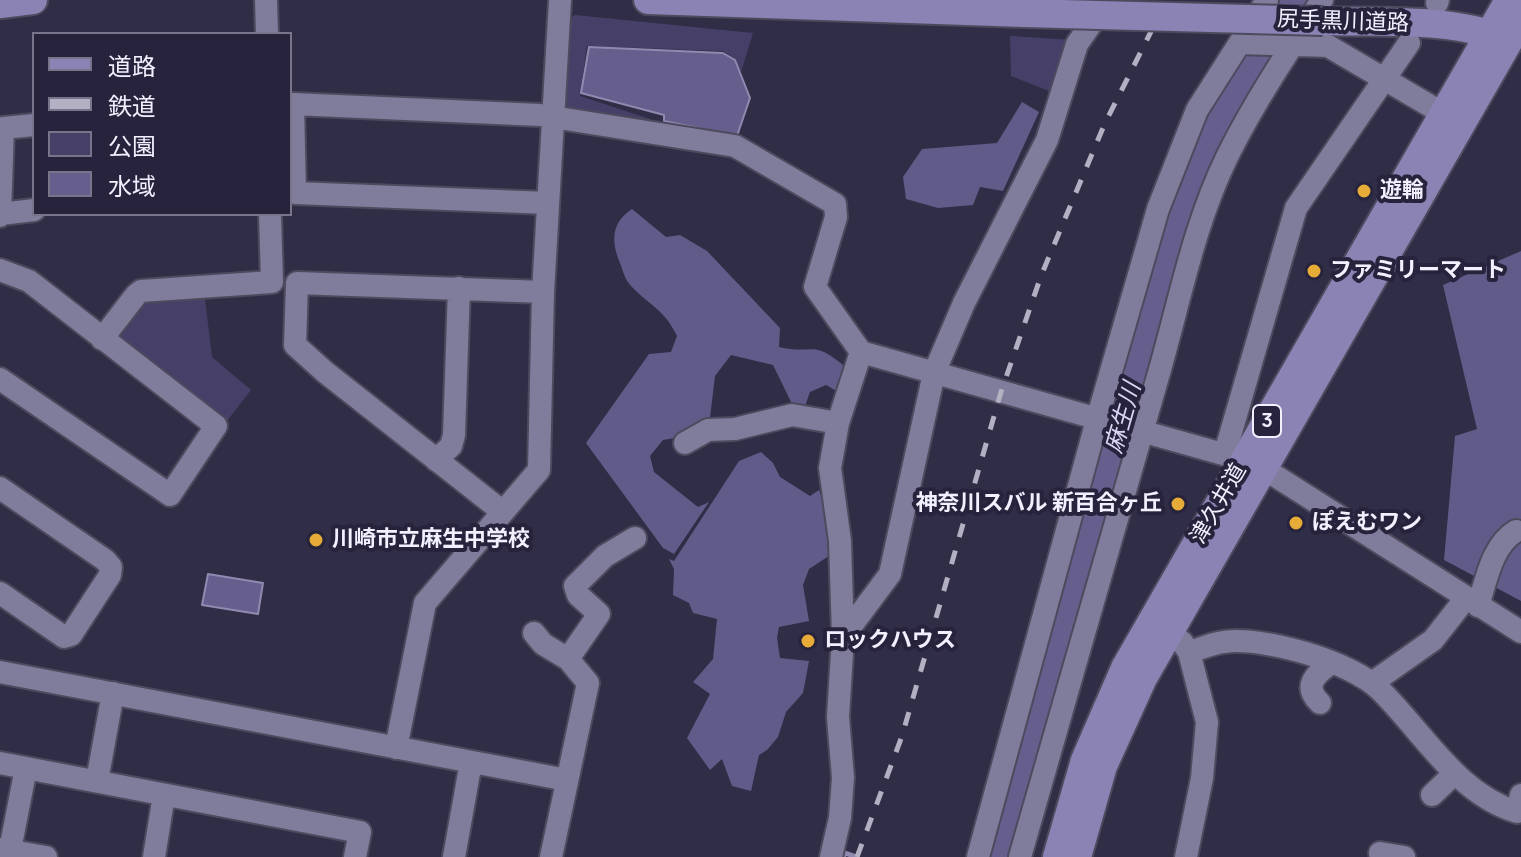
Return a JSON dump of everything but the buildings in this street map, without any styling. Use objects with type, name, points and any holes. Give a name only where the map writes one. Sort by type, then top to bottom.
[{"type":"main road","points":[[0,4],[33,0]]},
{"type":"main road","name":"尻手黒川道路","points":[[648,0],[1024,13],[1322,11],[1458,26],[1510,36]]},
{"type":"main road","name":"津久井道","points":[[1077,857],[1103,766],[1122,720],[1167,633],[1244,461],[1510,36],[1509,0]]},
{"type":"main road","name":"津久井道","points":[[1057,857],[1085,760],[1125,668],[1444,114],[1510,36]]},
{"type":"street","points":[[266,0],[267,32]]},
{"type":"street","points":[[396,748],[425,603],[539,470],[543,292],[560,0]]},
{"type":"street","points":[[843,637],[890,574],[934,373],[964,303],[1047,140],[1077,44],[1108,0]]},
{"type":"street","points":[[1020,857],[1120,426],[1158,209],[1197,110],[1248,44],[1267,0]]},
{"type":"street","points":[[978,857],[1120,426],[1187,266],[1227,156],[1288,45],[1322,11]]},
{"type":"street","points":[[1244,461],[1296,208],[1409,43]]},
{"type":"street","points":[[1248,44],[1328,46],[1444,114]]},
{"type":"street","points":[[548,203],[295,193],[293,104],[526,114],[735,146],[835,204],[836,217],[815,287],[861,352],[1244,461],[1521,632]]},
{"type":"street","points":[[32,125],[3,128],[0,215],[32,210]]},
{"type":"street","points":[[102,339],[141,291],[272,282],[270,216]]},
{"type":"street","points":[[0,270],[29,281],[216,426],[170,495],[0,379]]},
{"type":"street","points":[[503,512],[295,345],[297,283],[543,292]]},
{"type":"street","points":[[436,460],[451,446],[454,435],[459,288]]},
{"type":"street","points":[[831,857],[840,818],[843,778],[838,717],[843,637],[840,541],[830,468],[838,423],[861,352]]},
{"type":"street","points":[[685,443],[708,430],[735,429],[792,415],[838,423]]},
{"type":"street","points":[[0,488],[111,567],[110,575],[71,635],[64,637],[0,593]]},
{"type":"street","points":[[1372,683],[1433,640],[1472,602],[1506,536],[1516,531]]},
{"type":"street","points":[[568,659],[599,614],[578,595],[575,586],[605,556],[635,538]]},
{"type":"street","points":[[534,633],[543,644],[568,659],[588,683],[551,857]]},
{"type":"street","points":[[1167,633],[1182,642],[1189,652],[1207,722],[1202,778],[1186,857]]},
{"type":"street","points":[[1189,652],[1238,641],[1294,649],[1332,663],[1372,683],[1455,773],[1496,805],[1517,812],[1521,795]]},
{"type":"street","points":[[1320,703],[1312,695],[1311,683],[1316,674],[1332,663]]},
{"type":"street","points":[[0,672],[567,780]]},
{"type":"street","points":[[97,781],[113,693]]},
{"type":"street","points":[[454,857],[471,762]]},
{"type":"street","points":[[0,763],[360,832],[355,857]]},
{"type":"street","points":[[26,768],[5,850],[46,857]]},
{"type":"street","points":[[1432,795],[1455,773]]},
{"type":"street","points":[[154,857],[164,795]]},
{"type":"street","points":[[1380,853],[1404,857]]},
{"type":"green space","points":[[575,15],[753,33],[741,72],[735,59],[723,51],[587,46],[580,96],[650,119],[649,127],[570,113],[563,106],[566,21]]},
{"type":"green space","points":[[1010,36],[1072,40],[1049,91],[1011,76]]},
{"type":"green space","points":[[147,299],[205,299],[212,357],[251,390],[227,421],[117,333]]},
{"type":"shaded area","points":[[1022,102],[1039,112],[1003,191],[980,187],[973,205],[938,208],[906,199],[903,177],[922,149],[997,143]]},
{"type":"shaded area","points":[[632,209],[666,237],[680,235],[707,251],[780,328],[779,347],[818,350],[843,365],[840,393],[826,385],[810,392],[804,409],[794,408],[773,365],[731,355],[715,376],[709,426],[686,436],[663,440],[650,456],[654,472],[698,507],[709,502],[674,554],[663,548],[586,443],[649,354],[671,352],[677,336],[662,314],[629,284],[624,275],[614,240],[620,220]]},
{"type":"shaded area","points":[[1521,251],[1521,601],[1444,560],[1455,436],[1477,429],[1443,285]]},
{"type":"shaded area","points":[[761,452],[773,463],[780,477],[810,496],[819,490],[828,514],[832,554],[809,569],[803,585],[809,621],[779,627],[780,658],[809,661],[803,693],[786,712],[778,737],[759,755],[751,791],[732,786],[722,759],[710,770],[687,738],[710,694],[693,682],[713,659],[717,619],[693,613],[689,603],[673,595],[674,569],[669,559],[674,561],[739,461]]},
{"type":"water","points":[[589,47],[723,53],[735,60],[750,98],[737,136],[664,121],[664,115],[581,93]]},
{"type":"water","points":[[208,574],[263,583],[258,614],[202,605]]},
{"type":"waterway","name":"麻生川","points":[[998,857],[1175,230],[1200,152],[1295,0]]},
{"type":"waterway","points":[[843,857],[845,853],[854,856]]},
{"type":"railway","points":[[857,857],[902,736],[1001,392],[1041,276],[1105,123],[1167,0]]},
{"type":"place","name":"遊輪","points":[[1364,191]]},
{"type":"place","name":"ファミリーマート","points":[[1314,271]]},
{"type":"place","name":"神奈川スバル 新百合ヶ丘","points":[[1178,504]]},
{"type":"place","name":"ぽえむワン","points":[[1296,523]]},
{"type":"place","name":"川崎市立麻生中学校","points":[[316,540]]},
{"type":"place","name":"ロックハウス","points":[[808,641]]}]
